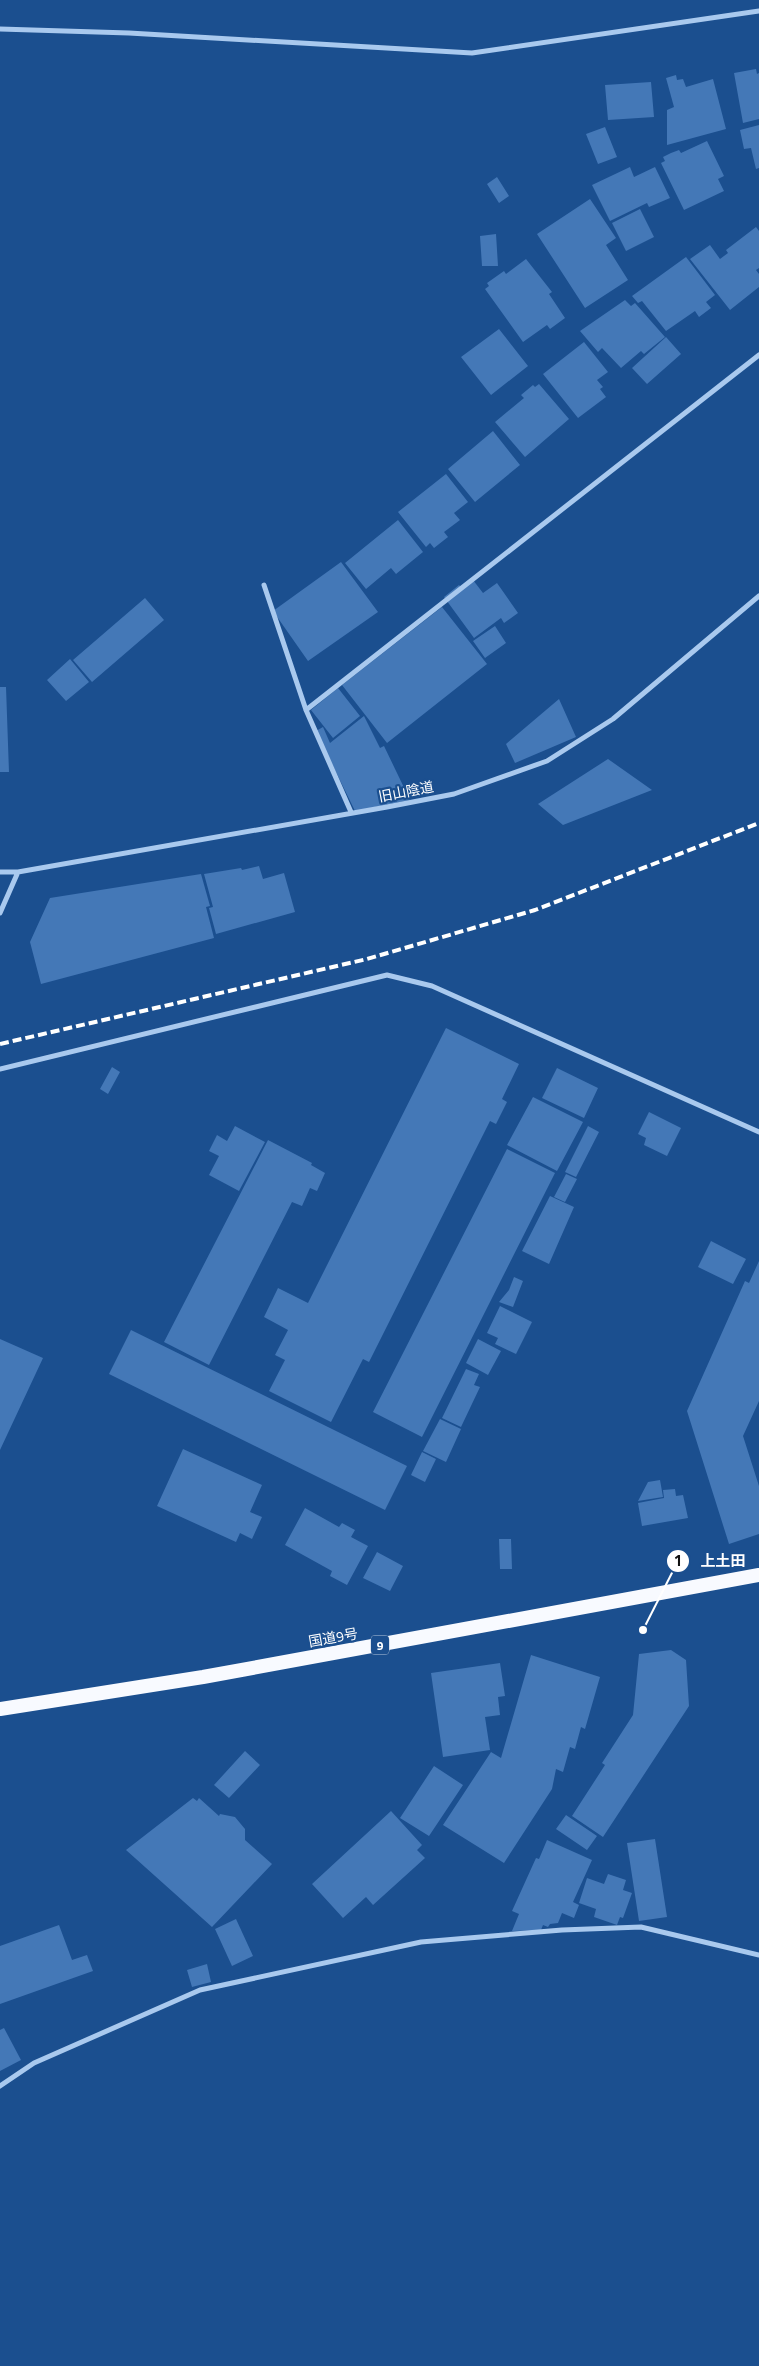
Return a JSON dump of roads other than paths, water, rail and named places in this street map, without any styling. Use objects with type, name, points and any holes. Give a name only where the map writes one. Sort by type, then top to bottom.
[{"type":"highway","name":"国道9号","points":[[0,1709],[203,1677],[759,1575]]},
{"type":"street","points":[[0,29],[129,33],[472,52],[759,11]]},
{"type":"street","points":[[306,710],[759,355]]},
{"type":"street","points":[[264,586],[306,710],[351,812]]},
{"type":"street","name":"旧山陰道","points":[[0,872],[18,872],[454,794],[547,761],[613,719],[759,596]]},
{"type":"street","points":[[0,913],[18,872]]},
{"type":"street","points":[[0,1069],[387,975],[432,986],[759,1132]]},
{"type":"street","points":[[0,2086],[34,2064],[200,1990],[421,1942],[562,1930],[640,1927],[759,1955]]},
{"type":"railway","points":[[0,1044],[367,959],[535,910],[759,823]]},
{"type":"place","name":"上土田","points":[[643,1630]]}]
